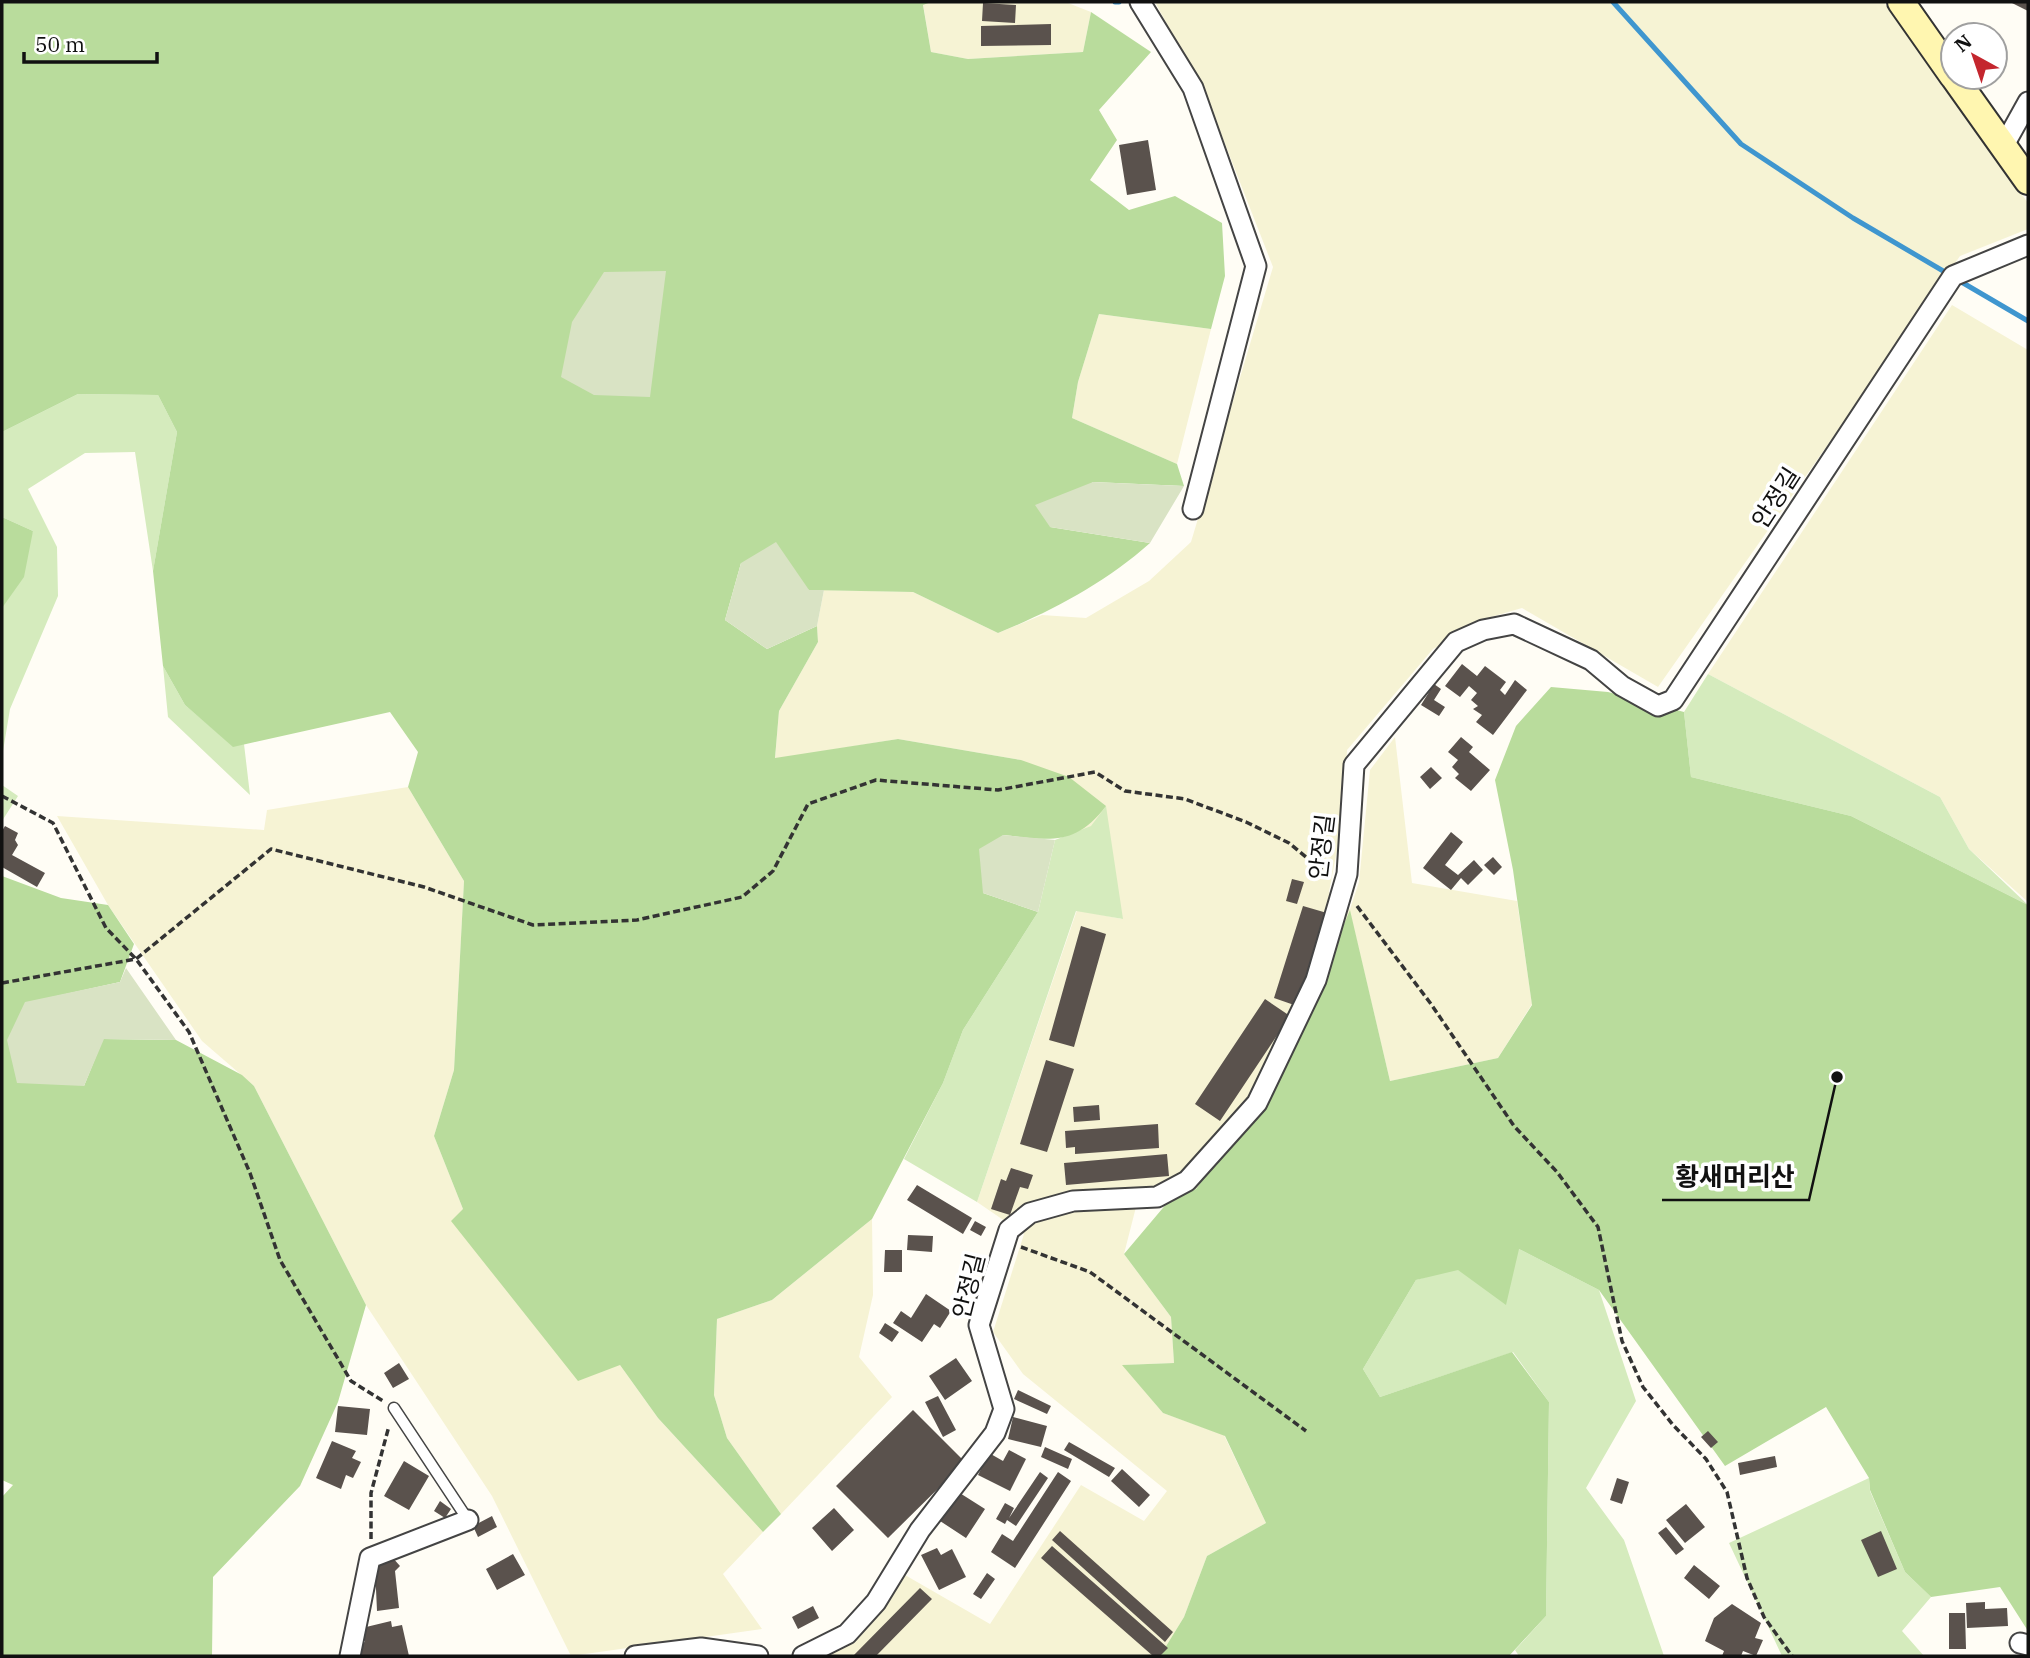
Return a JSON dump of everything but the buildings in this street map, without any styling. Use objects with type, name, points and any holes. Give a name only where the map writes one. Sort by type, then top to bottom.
[{"type":"main road","points":[[1901,2],[1939,56]]},
{"type":"main road","points":[[1964,91],[2028,181]]},
{"type":"street","points":[[1140,2],[1193,88],[1256,266],[1193,509]]},
{"type":"street","points":[[2003,147],[2028,102]]},
{"type":"street","name":"안정길","points":[[803,1656],[848,1634],[876,1602],[920,1530],[995,1433],[1004,1409],[979,1325],[1009,1230],[1030,1213],[1073,1201],[1157,1197],[1187,1181],[1257,1103],[1316,980],[1347,874],[1354,765],[1456,642],[1483,630],[1514,624],[1591,660],[1622,686],[1658,706],[1673,700],[1950,279],[2028,245]]},
{"type":"street","points":[[350,1656],[370,1558],[468,1520]]},
{"type":"street","points":[[635,1656],[701,1648],[758,1656]]},
{"type":"lane","points":[[394,1408],[468,1520]]},
{"type":"path","points":[[2,983],[136,959],[271,849],[425,887],[533,925],[638,920],[742,897],[773,871],[808,804],[876,780],[998,790],[1095,772],[1125,791],[1185,799],[1245,822],[1289,843],[1343,886],[1431,1004],[1514,1126],[1558,1172],[1598,1227],[1622,1341],[1643,1387],[1673,1425],[1706,1459],[1727,1492],[1747,1578],[1764,1617],[1792,1656]]},
{"type":"path","points":[[2,796],[53,823],[106,928],[136,959],[189,1032],[250,1173],[280,1260],[351,1381],[394,1408],[371,1493],[370,1558]]},
{"type":"path","points":[[1005,1242],[1090,1272],[1306,1431]]},
{"type":"shaded area","points":[[1155,2],[1884,2],[1939,79],[1939,91],[1948,91],[2028,203],[2028,229],[1960,256],[1658,687],[1522,608],[1491,617],[1433,649],[1347,750],[1344,814],[1329,892],[1350,909],[1359,882],[1370,770],[1395,737],[1412,883],[1517,901],[1532,1004],[1498,1058],[1390,1081],[1350,912],[1279,1077],[1196,1189],[1136,1207],[1124,1254],[1171,1317],[1174,1363],[1123,1365],[1163,1413],[1224,1435],[1266,1523],[1207,1556],[1184,1617],[1160,1656],[823,1656],[905,1575],[990,1624],[1081,1485],[1144,1521],[1167,1491],[1023,1374],[993,1332],[1024,1234],[977,1202],[1077,910],[1122,919],[1021,760],[898,739],[775,759],[779,711],[818,642],[817,626],[824,590],[913,592],[998,633],[1042,615],[1086,618],[1149,581],[1191,542],[1273,267],[1209,103]]},
{"type":"shaded area","points":[[1068,3],[1091,12],[1083,52],[968,59],[931,52],[923,4]]},
{"type":"shaded area","points":[[1952,305],[2028,350],[2028,902],[1969,849],[1940,797],[1708,674]]},
{"type":"shaded area","points":[[1099,314],[1211,329],[1177,464],[1072,418],[1078,382]]},
{"type":"shaded area","points":[[408,787],[464,881],[454,1070],[434,1136],[463,1209],[620,1365],[658,1418],[763,1532],[723,1574],[762,1629],[571,1656],[492,1496],[366,1305],[254,1086],[202,1041],[108,905],[57,816],[264,830],[267,810]]},
{"type":"shaded area","points":[[872,1219],[873,1295],[859,1357],[892,1397],[781,1514],[727,1438],[714,1395],[717,1319],[772,1300]]},
{"type":"green space","points":[[2,2],[931,2],[923,5],[931,52],[968,59],[1083,52],[1091,12],[1151,52],[1099,110],[1117,140],[1090,180],[1129,210],[1175,196],[1222,223],[1225,276],[1211,329],[1099,314],[1078,382],[1072,418],[1177,464],[1184,486],[1093,482],[1050,527],[1150,543],[1115,571],[1077,595],[998,633],[913,592],[809,590],[741,563],[725,620],[767,649],[817,626],[818,642],[779,711],[775,758],[898,739],[1021,760],[1069,777],[1106,806],[1095,819],[1072,835],[1048,839],[1003,835],[983,893],[1038,912],[963,1030],[943,1083],[872,1219],[772,1300],[717,1319],[714,1395],[727,1438],[781,1514],[763,1532],[658,1418],[620,1365],[578,1381],[451,1221],[463,1209],[434,1136],[454,1070],[464,881],[408,787],[418,752],[390,712],[233,747],[185,705],[163,666],[153,571],[177,432],[158,395],[78,394],[2,432]]},
{"type":"green space","points":[[666,271],[650,397],[594,395],[561,377],[572,322],[604,272]]},
{"type":"green space","points":[[78,394],[158,395],[177,432],[153,571],[135,452],[85,453],[28,489],[57,547],[58,596],[10,709],[2,757],[2,608],[33,531],[2,517],[2,432]]},
{"type":"green space","points":[[1093,482],[1184,486],[1150,543],[1050,527],[1035,505]]},
{"type":"green space","points":[[2,517],[33,531],[24,577],[2,608]]},
{"type":"green space","points":[[776,542],[809,590],[824,590],[817,626],[767,649],[725,620],[741,563]]},
{"type":"green space","points":[[163,666],[185,705],[233,746],[244,744],[250,795],[168,717]]},
{"type":"green space","points":[[1708,674],[1940,797],[1969,849],[2028,905],[1851,816],[1691,777],[1684,712]]},
{"type":"green space","points":[[1551,687],[1608,692],[1684,712],[1691,777],[1851,816],[2028,905],[2028,1631],[2000,1587],[1931,1597],[1905,1572],[1870,1490],[1869,1478],[1826,1407],[1725,1466],[1599,1290],[1519,1249],[1506,1305],[1458,1270],[1416,1280],[1363,1369],[1380,1397],[1512,1352],[1549,1402],[1546,1616],[1509,1656],[1160,1656],[1184,1617],[1207,1556],[1266,1523],[1225,1436],[1163,1413],[1122,1365],[1174,1363],[1171,1317],[1124,1254],[1173,1196],[1196,1189],[1279,1077],[1350,910],[1390,1081],[1498,1058],[1532,1005],[1513,870],[1495,780],[1516,726]]},
{"type":"green space","points":[[2,785],[18,796],[2,821]]},
{"type":"green space","points":[[1106,806],[1123,919],[1076,911],[977,1202],[904,1159],[943,1083],[963,1030],[1038,912],[1055,840],[1091,826]]},
{"type":"green space","points":[[1003,835],[1055,840],[1038,912],[983,893],[979,849]]},
{"type":"green space","points":[[2,876],[61,898],[108,905],[134,944],[120,982],[25,1003],[84,1086],[103,1039],[176,1040],[242,1075],[254,1086],[366,1305],[338,1402],[300,1486],[213,1577],[212,1656],[2,1656],[2,1497],[13,1485],[2,1480]]},
{"type":"green space","points":[[126,968],[176,1040],[104,1039],[84,1086],[17,1083],[7,1040],[25,1002],[120,982]]},
{"type":"green space","points":[[1519,1249],[1599,1290],[1636,1401],[1586,1488],[1624,1540],[1664,1656],[1519,1656],[1515,1650],[1546,1616],[1549,1402],[1513,1352],[1380,1397],[1363,1369],[1416,1280]]},
{"type":"green space","points":[[1869,1478],[1870,1491],[1905,1572],[1931,1597],[1902,1631],[1924,1656],[1782,1656],[1729,1543]]},
{"type":"waterway","points":[[1613,2],[1741,144],[1853,218],[1950,275]]},
{"type":"waterway","points":[[1958,280],[2028,321]]},
{"type":"place","name":"황새머리산","points":[[1837,1077]]}]
